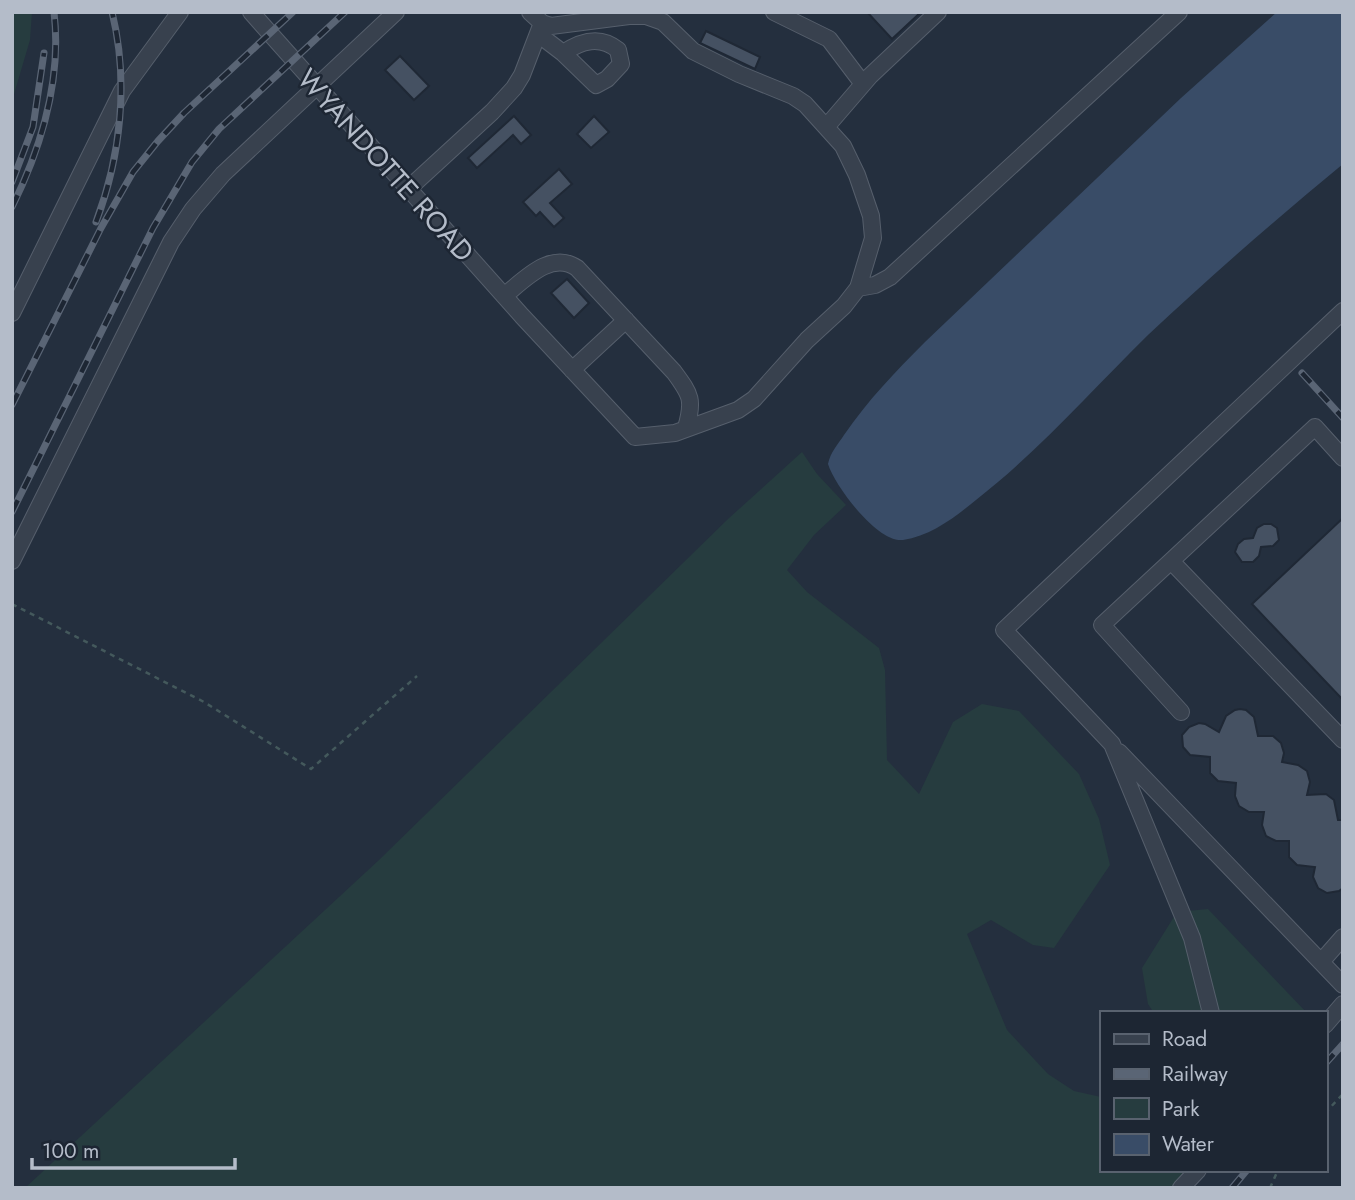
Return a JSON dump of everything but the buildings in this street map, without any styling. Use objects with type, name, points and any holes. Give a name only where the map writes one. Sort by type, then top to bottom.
[{"type":"street","points":[[12,313],[122,91],[180,12]]},
{"type":"street","name":"WYANDOTTE ROAD","points":[[251,12],[522,316],[635,437],[675,433],[686,428]]},
{"type":"street","points":[[12,561],[171,242],[193,209],[223,174],[396,12]]},
{"type":"street","points":[[774,12],[829,39],[863,84]]},
{"type":"street","points":[[827,126],[863,84],[938,12]]},
{"type":"street","points":[[858,288],[875,285],[890,277],[1179,12]]},
{"type":"street","points":[[537,23],[551,26],[574,25],[629,16],[646,16],[663,22],[693,51],[805,104],[843,146],[857,175],[871,216],[873,237],[858,288],[844,306],[807,340],[754,398],[726,415],[686,428]]},
{"type":"street","points":[[537,23],[563,53]]},
{"type":"street","points":[[408,189],[492,112],[514,88],[522,75],[537,23]]},
{"type":"street","points":[[504,296],[537,270],[551,263],[561,261],[578,268],[685,387],[692,407],[686,428]]},
{"type":"street","points":[[1343,311],[1004,630],[1343,985]]},
{"type":"street","points":[[572,370],[626,320]]},
{"type":"street","points":[[1181,712],[1102,625],[1315,427],[1343,458]]},
{"type":"street","points":[[1171,561],[1343,740]]},
{"type":"street","points":[[1112,744],[1192,938],[1210,1011]]},
{"type":"street","points":[[1321,962],[1343,937]]},
{"type":"street","points":[[1327,1023],[1343,1004]]},
{"type":"street","points":[[1181,1188],[1196,1172]]},
{"type":"path","points":[[12,604],[204,702],[311,769],[417,676]]},
{"type":"path","points":[[1327,1111],[1343,1094]]},
{"type":"path","points":[[1270,1188],[1277,1172]]},
{"type":"green space","points":[[12,12],[32,12],[30,40],[12,101]]},
{"type":"green space","points":[[802,452],[817,474],[846,505],[814,535],[787,570],[807,592],[879,648],[885,670],[887,760],[919,794],[953,722],[982,704],[1019,711],[1079,774],[1099,819],[1110,865],[1054,948],[1033,945],[991,920],[967,934],[1007,1030],[1048,1074],[1074,1091],[1100,1097],[1100,1172],[1185,1172],[1170,1188],[25,1188],[379,860],[728,519]]},
{"type":"green space","points":[[1208,909],[1305,1011],[1153,1011],[1148,1004],[1142,968],[1177,912]]},
{"type":"water","points":[[1277,12],[1343,12],[1343,164],[1196,291],[1148,335],[1043,441],[968,506],[942,525],[913,538],[903,540],[881,532],[848,499],[828,464],[834,449],[853,422],[925,342],[1181,98]]},
{"type":"railway","points":[[12,207],[32,161],[47,113],[55,63],[54,12]]},
{"type":"railway","points":[[96,222],[105,197],[120,118],[120,65],[112,12]]},
{"type":"railway","points":[[12,405],[101,228],[133,172],[184,113],[293,12]]},
{"type":"railway","points":[[12,512],[153,228],[192,162],[219,129],[345,12]]},
{"type":"railway","points":[[12,182],[33,127],[44,53]]},
{"type":"railway","points":[[1302,373],[1343,418]]},
{"type":"railway","points":[[1327,1062],[1343,1044]]},
{"type":"railway","points":[[1232,1188],[1245,1172]]}]
